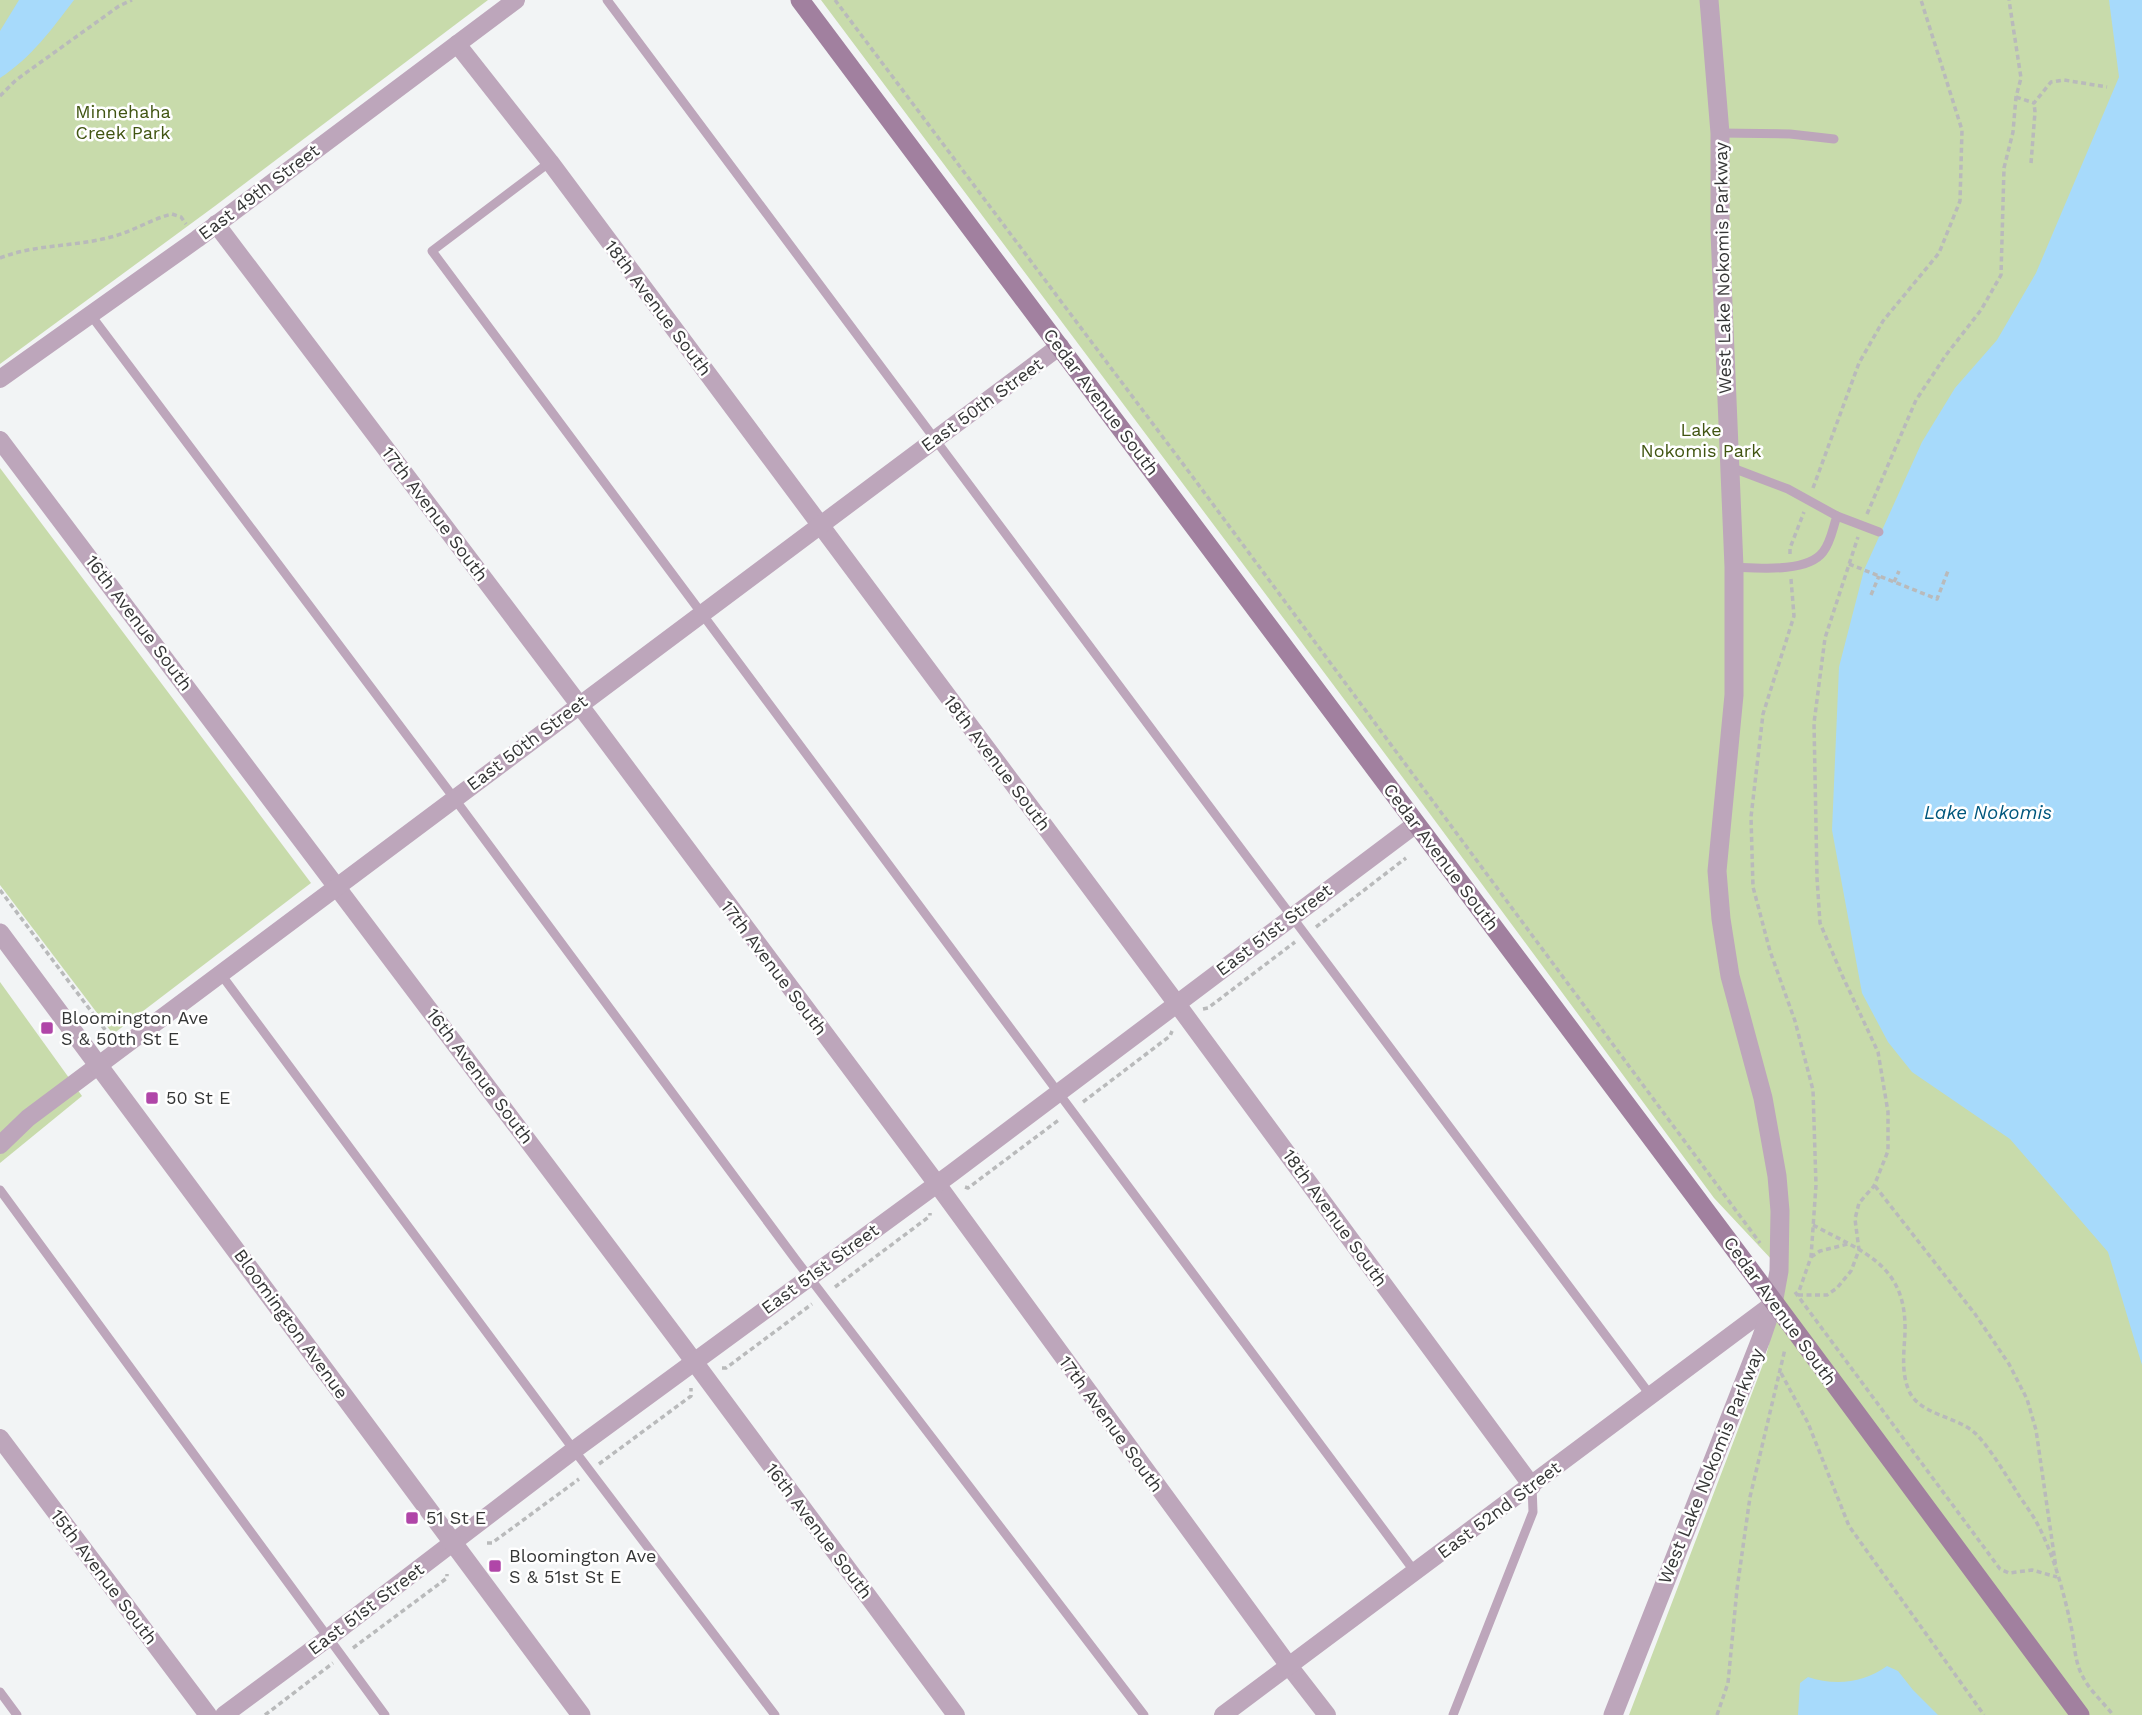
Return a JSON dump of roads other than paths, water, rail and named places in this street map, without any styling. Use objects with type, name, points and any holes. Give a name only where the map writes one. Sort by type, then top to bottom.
[{"type":"main road","name":"Cedar Avenue South","points":[[800,0],[2080,1715]]},
{"type":"street","name":"East 49th Street","points":[[0,379],[216,224],[516,0]]},
{"type":"street","name":"West Lake Nokomis Parkway","points":[[1613,1715],[1773,1304],[1779,1271],[1780,1211],[1770,1134],[1755,1063],[1732,985],[1718,895],[1719,844],[1734,695],[1734,567],[1721,246],[1720,133],[1709,0]]},
{"type":"street","name":"18th Avenue South","points":[[457,44],[550,162],[1532,1486]]},
{"type":"street","name":"17th Avenue South","points":[[216,224],[937,1184],[1327,1715]]},
{"type":"street","name":"East 50th Street","points":[[0,1145],[28,1118],[220,973],[1060,346]]},
{"type":"street","name":"16th Avenue South","points":[[0,440],[956,1715]]},
{"type":"street","name":"East 51st Street","points":[[224,1715],[574,1450],[937,1184],[1416,824]]},
{"type":"street","name":"Bloomington Avenue","points":[[0,933],[581,1715]]},
{"type":"street","name":"East 52nd Street","points":[[1223,1715],[1773,1304]]},
{"type":"street","name":"15th Avenue South","points":[[0,1438],[208,1715]]},
{"type":"lane","points":[[607,0],[1650,1396]]},
{"type":"lane","points":[[1720,133],[1790,134],[1834,139]]},
{"type":"lane","points":[[550,162],[432,251],[1415,1572]]},
{"type":"lane","points":[[90,314],[454,798],[808,1277],[1144,1715]]},
{"type":"lane","points":[[1729,467],[1788,489],[1836,516],[1879,532]]},
{"type":"lane","points":[[1734,567],[1775,568],[1811,562],[1823,553],[1836,516]]},
{"type":"lane","points":[[220,973],[574,1450],[775,1715]]},
{"type":"lane","points":[[0,1190],[385,1715]]},
{"type":"lane","points":[[1453,1715],[1533,1512],[1532,1486]]},
{"type":"lane","points":[[0,1692],[17,1715]]},
{"type":"water","points":[[19,0],[74,0],[31,52],[0,78],[0,31]]},
{"type":"water","name":"Lake Nokomis","points":[[2109,0],[2142,0],[2142,1365],[2108,1252],[2010,1139],[1912,1072],[1888,1042],[1862,993],[1832,830],[1839,667],[1864,570],[1922,442],[1955,388],[1997,340],[2036,273],[2119,77]]},
{"type":"water","points":[[1887,1666],[1898,1671],[1938,1715],[1798,1715],[1800,1683],[1808,1677],[1849,1681],[1869,1676]]},
{"type":"place","name":"Bloomington Ave S & 50th St E","points":[[47,1028]]},
{"type":"place","name":"50 St E","points":[[152,1098]]},
{"type":"place","name":"51 St E","points":[[412,1518]]},
{"type":"place","name":"Bloomington Ave S & 51st St E","points":[[495,1566]]},
{"type":"park label","name":"Minnehaha Creek Park","points":[[123,122]]},
{"type":"park label","name":"Lake Nokomis Park","points":[[1701,440]]}]
